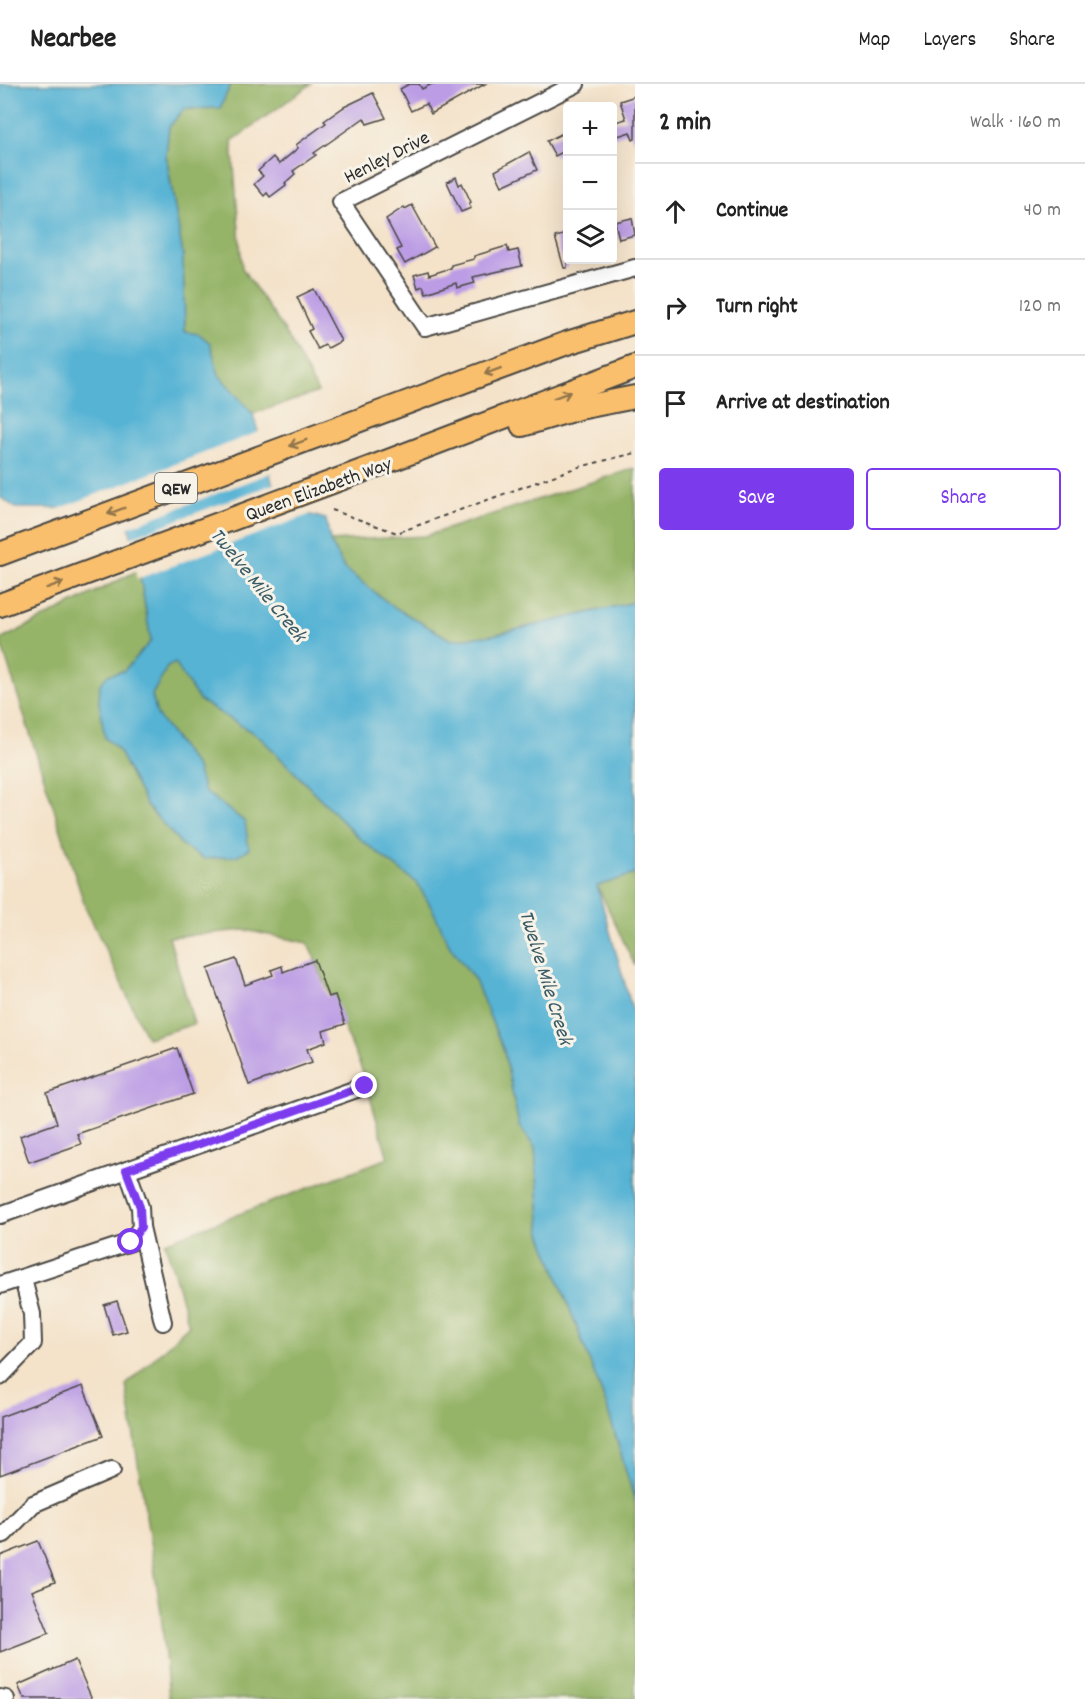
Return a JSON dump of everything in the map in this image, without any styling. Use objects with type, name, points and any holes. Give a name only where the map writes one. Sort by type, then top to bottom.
[{"type":"highway","points":[[567,343],[635,309]]},
{"type":"highway","name":"QEW","points":[[0,554],[567,343],[635,322]]},
{"type":"highway","name":"Queen Elizabeth Way","points":[[0,605],[635,367]]},
{"type":"highway","points":[[370,468],[579,408],[635,397]]},
{"type":"street","name":"Henley Drive","points":[[576,84],[547,90],[341,202],[425,327],[635,268]]},
{"type":"street","points":[[0,1215],[365,1086]]},
{"type":"street","points":[[126,1170],[140,1207],[141,1227],[163,1322]]},
{"type":"street","points":[[0,1285],[131,1242],[141,1227]]},
{"type":"street","points":[[0,1377],[33,1343],[32,1314],[23,1279]]},
{"type":"street","points":[[0,1535],[4,1534],[33,1504],[112,1470]]},
{"type":"street","points":[[0,1698],[6,1699]]},
{"type":"path","points":[[332,510],[397,533],[575,468],[635,453]]},
{"type":"green space","points":[[231,84],[311,84],[232,141],[242,268],[288,336],[318,392],[253,414],[218,375],[210,343],[185,332],[183,255],[166,155],[169,127],[184,109],[220,108]]},
{"type":"green space","points":[[635,468],[635,602],[493,635],[451,640],[392,606],[344,568],[330,541],[425,536]]},
{"type":"green space","points":[[139,570],[151,641],[124,671],[108,675],[105,738],[117,748],[147,806],[184,847],[245,822],[204,791],[197,768],[157,715],[152,695],[167,667],[175,662],[199,700],[260,737],[360,839],[417,883],[450,946],[475,980],[504,1051],[519,1125],[535,1148],[541,1233],[606,1404],[635,1501],[635,1699],[169,1699],[161,1613],[126,1385],[189,1325],[165,1242],[388,1158],[362,1070],[308,943],[245,930],[169,937],[194,1024],[147,1038],[85,906],[0,640]]},
{"type":"green space","points":[[635,874],[635,966],[597,885]]},
{"type":"water","name":"Twelve Mile Creek","points":[[0,84],[231,84],[220,108],[184,109],[169,127],[166,155],[183,255],[185,332],[199,334],[210,343],[219,375],[253,414],[272,482],[289,509],[326,519],[330,541],[344,568],[392,606],[451,640],[493,635],[635,602],[635,874],[597,886],[635,1019],[635,1501],[606,1404],[541,1233],[535,1148],[519,1125],[504,1051],[475,980],[450,946],[417,883],[360,839],[260,737],[199,700],[175,663],[167,667],[152,695],[157,715],[197,768],[204,791],[245,822],[249,849],[236,856],[204,859],[184,847],[147,806],[117,748],[105,738],[99,703],[100,684],[108,675],[124,671],[151,641],[139,570],[125,509],[16,508],[0,497]]},
{"type":"pier","points":[[261,431],[273,472],[126,528],[123,512],[53,511]]},
{"type":"pier","points":[[276,483],[291,507],[314,513],[137,579],[129,538]]},
{"type":"building","points":[[409,84],[419,84],[422,89],[432,84],[485,84],[431,114],[426,104],[411,111],[400,89]]},
{"type":"building","points":[[373,93],[386,118],[367,124],[364,118],[314,153],[316,155],[293,171],[295,174],[285,183],[286,185],[270,197],[267,193],[264,196],[254,184],[263,176],[258,171],[273,157],[279,164],[298,148],[296,145],[326,123],[324,121],[344,107]]},
{"type":"building","points":[[635,96],[635,139],[633,140],[630,132],[617,136],[617,122],[626,119],[620,101]]},
{"type":"building","points":[[563,133],[563,152],[555,156],[547,141]]},
{"type":"building","points":[[529,152],[537,170],[502,186],[495,171]]},
{"type":"building","points":[[456,177],[459,185],[462,183],[471,202],[469,204],[471,208],[461,212],[447,182]]},
{"type":"building","points":[[412,205],[435,247],[405,264],[397,250],[401,248],[386,219],[404,207],[405,209]]},
{"type":"building","points":[[632,218],[635,235],[619,239],[617,222]]},
{"type":"building","points":[[563,235],[563,264],[567,264],[567,268],[564,268],[555,237]]},
{"type":"building","points":[[507,246],[509,252],[518,250],[522,266],[473,277],[475,283],[457,288],[456,283],[426,293],[423,286],[418,288],[414,275],[428,271],[429,275],[451,268],[451,265],[474,259],[474,256]]},
{"type":"building","points":[[314,289],[341,341],[328,348],[325,345],[318,349],[308,331],[312,329],[297,297]]},
{"type":"building","points":[[236,959],[245,985],[273,975],[271,970],[282,966],[283,972],[315,960],[328,997],[335,995],[345,1024],[323,1031],[326,1042],[307,1049],[312,1062],[249,1085],[208,969]]},
{"type":"building","points":[[177,1048],[193,1094],[77,1134],[81,1144],[29,1162],[20,1136],[57,1123],[47,1093]]},
{"type":"building","points":[[117,1301],[127,1331],[113,1335],[104,1305]]},
{"type":"building","points":[[83,1386],[103,1436],[0,1475],[0,1417]]},
{"type":"building","points":[[38,1541],[55,1582],[32,1591],[49,1633],[0,1652],[0,1556]]},
{"type":"building","points":[[75,1660],[92,1699],[24,1699],[18,1685]]},
{"type":"route","points":[[131,1242],[141,1227],[140,1207],[126,1170],[365,1086]]}]
